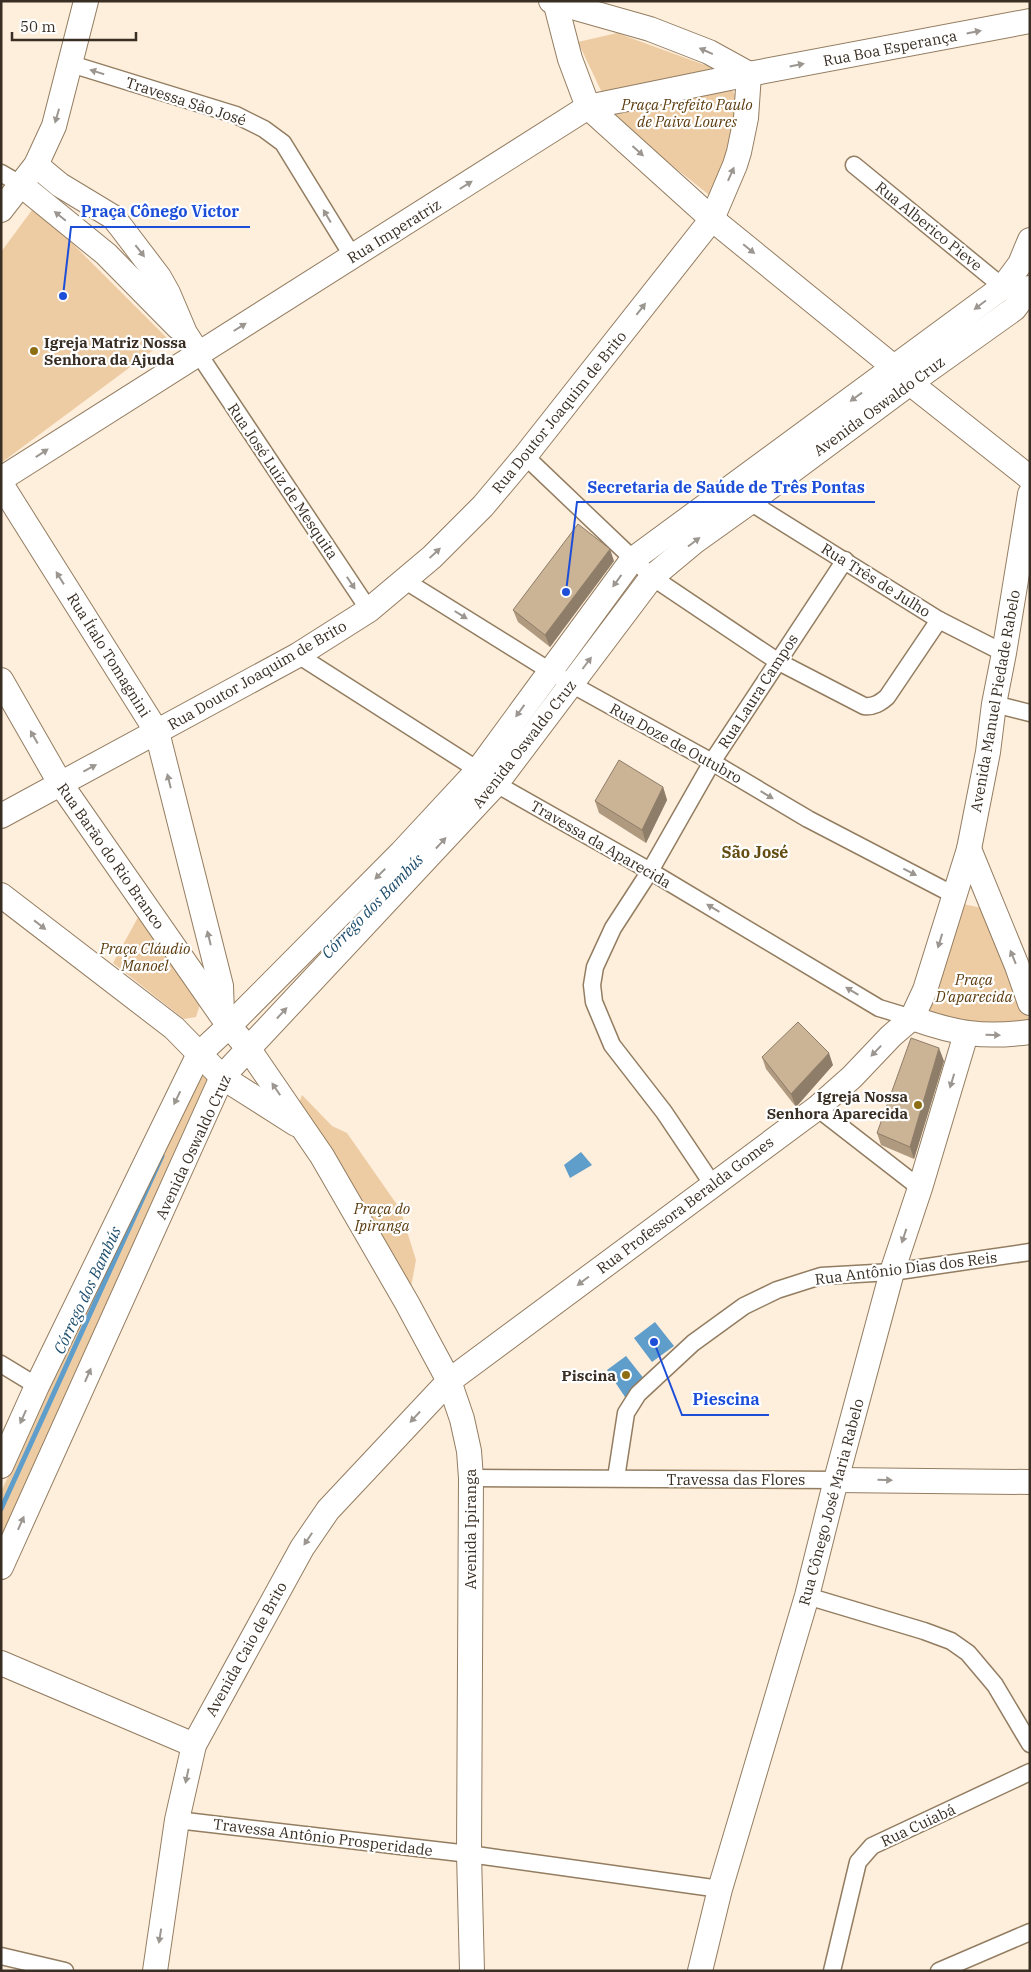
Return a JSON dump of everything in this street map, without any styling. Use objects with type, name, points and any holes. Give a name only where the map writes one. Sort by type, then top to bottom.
[{"type":"street","points":[[1,210],[11,179],[36,164],[54,126],[86,1]]},
{"type":"street","points":[[554,1],[650,29],[709,52],[749,74]]},
{"type":"street","points":[[554,1],[570,59],[588,107],[712,219],[1030,478]]},
{"type":"street","name":"Rua Boa Esperança","points":[[749,74],[1030,21]]},
{"type":"street","name":"Travessa São José","points":[[71,64],[236,115],[264,129],[283,143],[353,257]]},
{"type":"street","points":[[588,107],[749,74]]},
{"type":"street","points":[[712,219],[739,152],[746,118],[749,74]]},
{"type":"street","name":"Rua Imperatriz","points":[[1,479],[588,107]]},
{"type":"street","points":[[36,164],[60,185],[113,217],[159,277],[185,333],[198,353]]},
{"type":"street","name":"Rua Alberico Pieve","points":[[854,165],[1004,287]]},
{"type":"street","points":[[11,179],[106,254],[185,333]]},
{"type":"street","name":"Rua Doutor Joaquim de Brito","points":[[1,816],[298,655],[368,610],[432,557],[484,506],[712,219]]},
{"type":"street","name":"Avenida Oswaldo Cruz","points":[[1,1567],[222,1077],[571,684],[652,577],[694,542],[750,502],[903,375],[1004,287],[1020,264],[1030,240]]},
{"type":"street","name":"Avenida Oswaldo Cruz","points":[[1,1466],[36,1386],[199,1054],[225,1021],[401,853],[487,777],[550,671],[632,560],[903,375],[1014,309],[1030,288]]},
{"type":"street","name":"Rua José Luiz de Mesquita","points":[[198,353],[368,610]]},
{"type":"street","points":[[525,456],[652,577],[777,661],[864,706],[871,707],[879,704],[887,697],[939,620]]},
{"type":"street","name":"Rua Ítalo Tomagnini","points":[[1,484],[157,732],[215,990],[225,1021]]},
{"type":"street","name":"Avenida Manuel Piedade Rabelo","points":[[969,849],[988,752],[994,704],[1030,494]]},
{"type":"street","name":"Rua Três de Julho","points":[[750,502],[939,620],[1004,653]]},
{"type":"street","name":"Rua Laura Campos","points":[[713,1184],[664,1112],[612,1044],[602,1025],[594,1002],[592,985],[595,967],[613,928],[650,871],[712,762],[845,560]]},
{"type":"street","name":"Rua Doze de Outubro","points":[[404,580],[571,684],[712,762],[808,820],[954,895]]},
{"type":"street","name":"Travessa da Aparecida","points":[[298,655],[487,777],[650,871],[880,1008],[912,1018]]},
{"type":"street","name":"Rua Barão do Rio Branco","points":[[1,680],[60,783],[215,990]]},
{"type":"street","points":[[994,704],[1030,713]]},
{"type":"street","points":[[969,849],[925,990],[912,1018],[966,1034],[1004,1035],[1030,1032]]},
{"type":"street","points":[[969,849],[1017,966],[1030,1003]]},
{"type":"street","points":[[954,895],[992,904]]},
{"type":"street","name":"Avenida Ipiranga","points":[[1,896],[174,1028],[222,1077],[303,1129]]},
{"type":"street","name":"Rua Professora Beralda Gomes","points":[[449,1381],[817,1108],[912,1018]]},
{"type":"street","name":"Avenida Ipiranga","points":[[225,1021],[248,1048],[322,1156],[407,1303],[449,1381],[462,1419],[469,1452],[471,1478],[469,1854],[472,1971]]},
{"type":"street","name":"Rua Cônego José Maria Rabelo","points":[[700,1971],[720,1889],[807,1596],[892,1272],[920,1188],[966,1034]]},
{"type":"street","points":[[817,1108],[920,1188]]},
{"type":"street","name":"Rua Antônio Dias dos Reis","points":[[616,1478],[626,1413],[638,1394],[692,1342],[744,1306],[777,1290],[821,1276],[892,1272],[1030,1252]]},
{"type":"street","points":[[1,1364],[36,1386]]},
{"type":"street","name":"Avenida Caio de Brito","points":[[155,1971],[177,1820],[194,1745],[302,1548],[328,1510],[449,1381]]},
{"type":"street","name":"Travessa das Flores","points":[[471,1478],[1030,1482]]},
{"type":"street","points":[[807,1596],[924,1631],[951,1642],[968,1653],[994,1685],[1030,1744]]},
{"type":"street","points":[[1,1662],[194,1745]]},
{"type":"street","name":"Rua Cuiabá","points":[[832,1971],[858,1862],[863,1855],[872,1846],[1030,1772]]},
{"type":"street","name":"Travessa Antônio Prosperidade","points":[[177,1820],[469,1854],[720,1889]]},
{"type":"street","points":[[939,1971],[1030,1932]]},
{"type":"street","points":[[1,1956],[65,1971]]},
{"type":"green space","name":"Praça Prefeito Paulo de Paiva Loures","points":[[617,33],[724,72],[742,110],[713,198],[615,120],[578,42]]},
{"type":"green space","points":[[35,206],[168,339],[1,463],[1,252]]},
{"type":"green space","name":"Praça D'aparecida","points":[[958,903],[987,909],[1030,1022],[1005,1030],[920,1015]]},
{"type":"green space","name":"Praça Cláudio Manoel","points":[[142,910],[202,998],[196,1017],[184,1019],[113,963]]},
{"type":"green space","points":[[194,1072],[212,1081],[1,1541],[1,1492]]},
{"type":"green space","name":"Praça do Ipiranga","points":[[302,1095],[332,1126],[347,1133],[400,1209],[416,1260],[408,1303],[299,1103]]},
{"type":"water","points":[[581,1152],[592,1165],[570,1178],[564,1165]]},
{"type":"water","points":[[655,1322],[674,1346],[652,1362],[634,1338]]},
{"type":"water","name":"Piscina","points":[[626,1356],[645,1380],[627,1400],[607,1370]]},
{"type":"building","points":[[578,524],[610,549],[545,635],[513,610]]},
{"type":"building","points":[[619,760],[663,787],[642,830],[595,801]]},
{"type":"building","points":[[798,1022],[829,1053],[791,1094],[762,1057]]},
{"type":"building","points":[[911,1038],[939,1048],[910,1147],[877,1133]]},
{"type":"waterway","name":"Córrego dos Bambús","points":[[1,1509],[162,1156]]},
{"type":"place","name":"Praça Cônego Victor","points":[[63,296]]},
{"type":"place","name":"Igreja Matriz Nossa Senhora da Ajuda","points":[[34,351]]},
{"type":"place","name":"Secretaria de Saúde de Três Pontas","points":[[566,592]]},
{"type":"place","name":"Igreja Nossa Senhora Aparecida","points":[[918,1105]]},
{"type":"place","name":"Piescina","points":[[654,1342]]},
{"type":"place","name":"Piscina","points":[[626,1375]]},
{"type":"district","name":"São José","points":[[755,852]]}]
